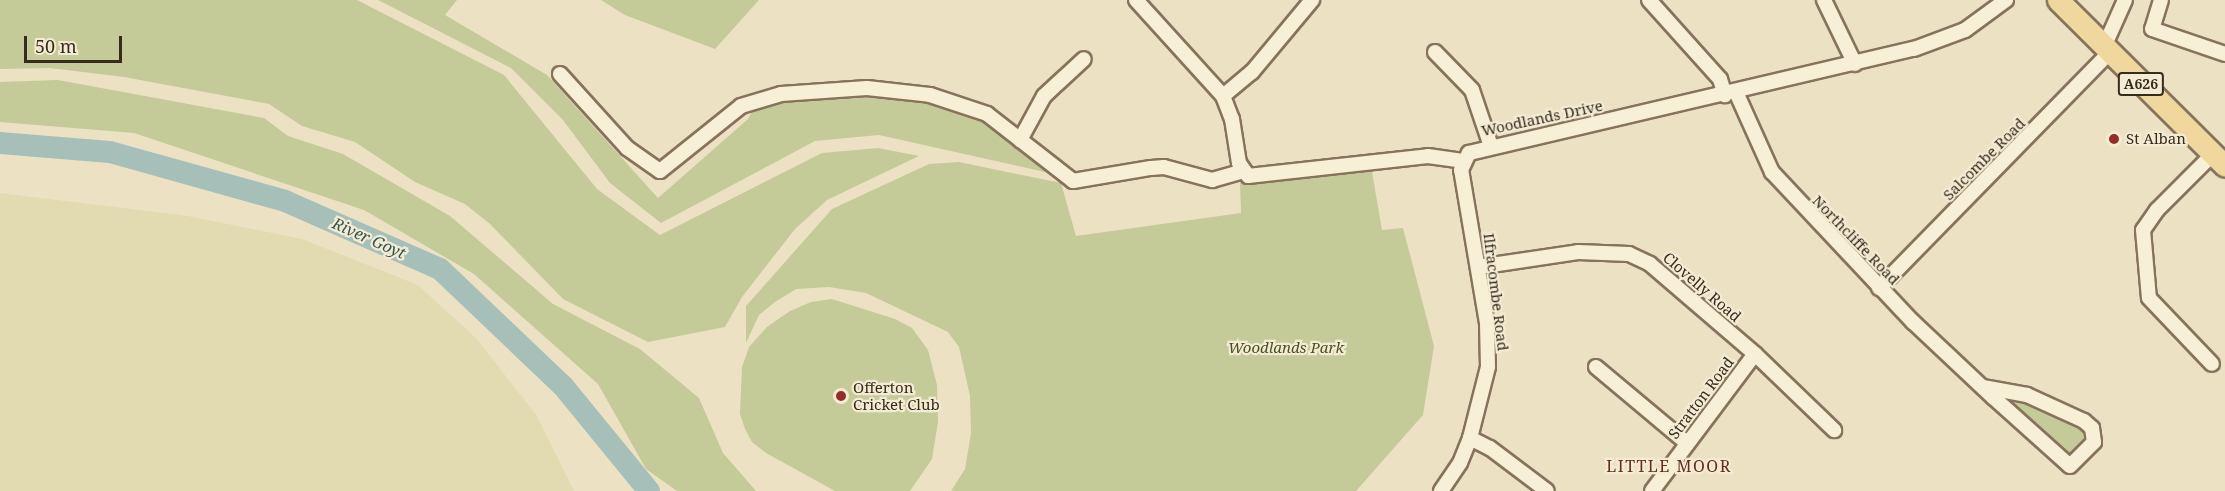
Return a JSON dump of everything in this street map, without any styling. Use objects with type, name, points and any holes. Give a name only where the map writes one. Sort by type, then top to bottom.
[{"type":"main road","name":"A626","points":[[2058,0],[2218,161]]},
{"type":"street","points":[[1137,0],[1223,96],[1243,171]]},
{"type":"street","points":[[1223,96],[1252,72],[1312,0]]},
{"type":"street","name":"Northcliffe Road","points":[[1648,0],[1720,79],[1772,172],[1879,288],[1983,387],[2070,466],[2094,442],[2092,428],[2084,421],[2027,395],[1983,387]]},
{"type":"street","points":[[1824,0],[1855,64]]},
{"type":"street","name":"Woodlands Drive","points":[[1463,161],[1473,150],[1730,94],[1914,49],[1965,30],[2006,0]]},
{"type":"street","points":[[2107,49],[2125,0]]},
{"type":"street","points":[[2161,0],[2152,29],[2225,54]]},
{"type":"street","name":"Salcombe Road","points":[[1879,288],[2107,49]]},
{"type":"street","points":[[1435,52],[1472,90],[1491,146]]},
{"type":"street","points":[[1020,140],[1044,96],[1084,59]]},
{"type":"street","points":[[560,74],[627,148],[660,171],[741,106],[781,94],[867,88],[930,95],[987,114],[1073,181],[1164,167],[1212,180],[1243,171],[1258,177],[1428,156],[1463,161]]},
{"type":"street","name":"Ilfracombe Road","points":[[1441,491],[1460,463],[1470,438],[1488,367],[1478,267],[1462,183],[1463,161]]},
{"type":"street","points":[[2212,364],[2149,298],[2143,254],[2143,230],[2157,210],[2218,161]]},
{"type":"street","name":"Clovelly Road","points":[[1478,267],[1578,252],[1629,254],[1650,264],[1755,354],[1834,430]]},
{"type":"street","name":"Stratton Road","points":[[1652,491],[1755,354]]},
{"type":"street","points":[[1596,367],[1687,443]]},
{"type":"street","points":[[1470,438],[1490,448],[1547,491]]},
{"type":"shaded area","points":[[0,193],[188,216],[302,239],[418,285],[476,338],[537,416],[574,491],[0,491]]},
{"type":"green space","points":[[0,0],[357,0],[504,75],[597,189],[660,235],[822,153],[878,148],[919,156],[827,200],[795,229],[742,297],[725,327],[648,342],[563,299],[490,224],[465,204],[415,182],[355,142],[302,126],[269,104],[124,77],[50,68],[0,69]]},
{"type":"green space","points":[[378,0],[457,0],[445,15],[547,75],[658,198],[748,119],[754,108],[784,102],[863,96],[927,102],[982,120],[1058,175],[879,135],[815,141],[661,223],[610,183],[563,120],[511,68]]},
{"type":"green space","points":[[601,0],[759,0],[715,49],[625,15]]},
{"type":"green space","points":[[58,80],[264,118],[288,136],[343,154],[450,216],[553,304],[640,349],[699,398],[723,453],[756,491],[677,491],[646,469],[598,384],[474,274],[364,210],[134,133],[0,122],[0,82]]},
{"type":"green space","name":"Woodlands Park","points":[[959,162],[1061,183],[1076,236],[1241,213],[1240,183],[1371,166],[1382,230],[1403,228],[1434,346],[1423,415],[1356,491],[951,491],[965,469],[971,433],[970,396],[959,347],[948,332],[866,293],[829,287],[796,289],[775,302],[759,315],[746,343],[746,306],[832,209],[929,164]]},
{"type":"green space","points":[[832,299],[895,319],[912,328],[928,350],[937,385],[938,422],[932,459],[910,491],[835,491],[766,453],[752,442],[745,429],[740,414],[742,367],[749,347],[767,327],[790,311],[811,302]]},
{"type":"green space","points":[[2027,395],[2084,421],[2095,436],[2076,462],[1993,397]]},
{"type":"waterway","name":"River Goyt","points":[[0,143],[110,152],[285,201],[440,269],[563,386],[649,491]]},
{"type":"place","name":"St Alban","points":[[2114,139]]},
{"type":"place","name":"Offerton Cricket Club","points":[[841,396]]},
{"type":"district","name":"LITTLE MOOR","points":[[1669,466]]}]
